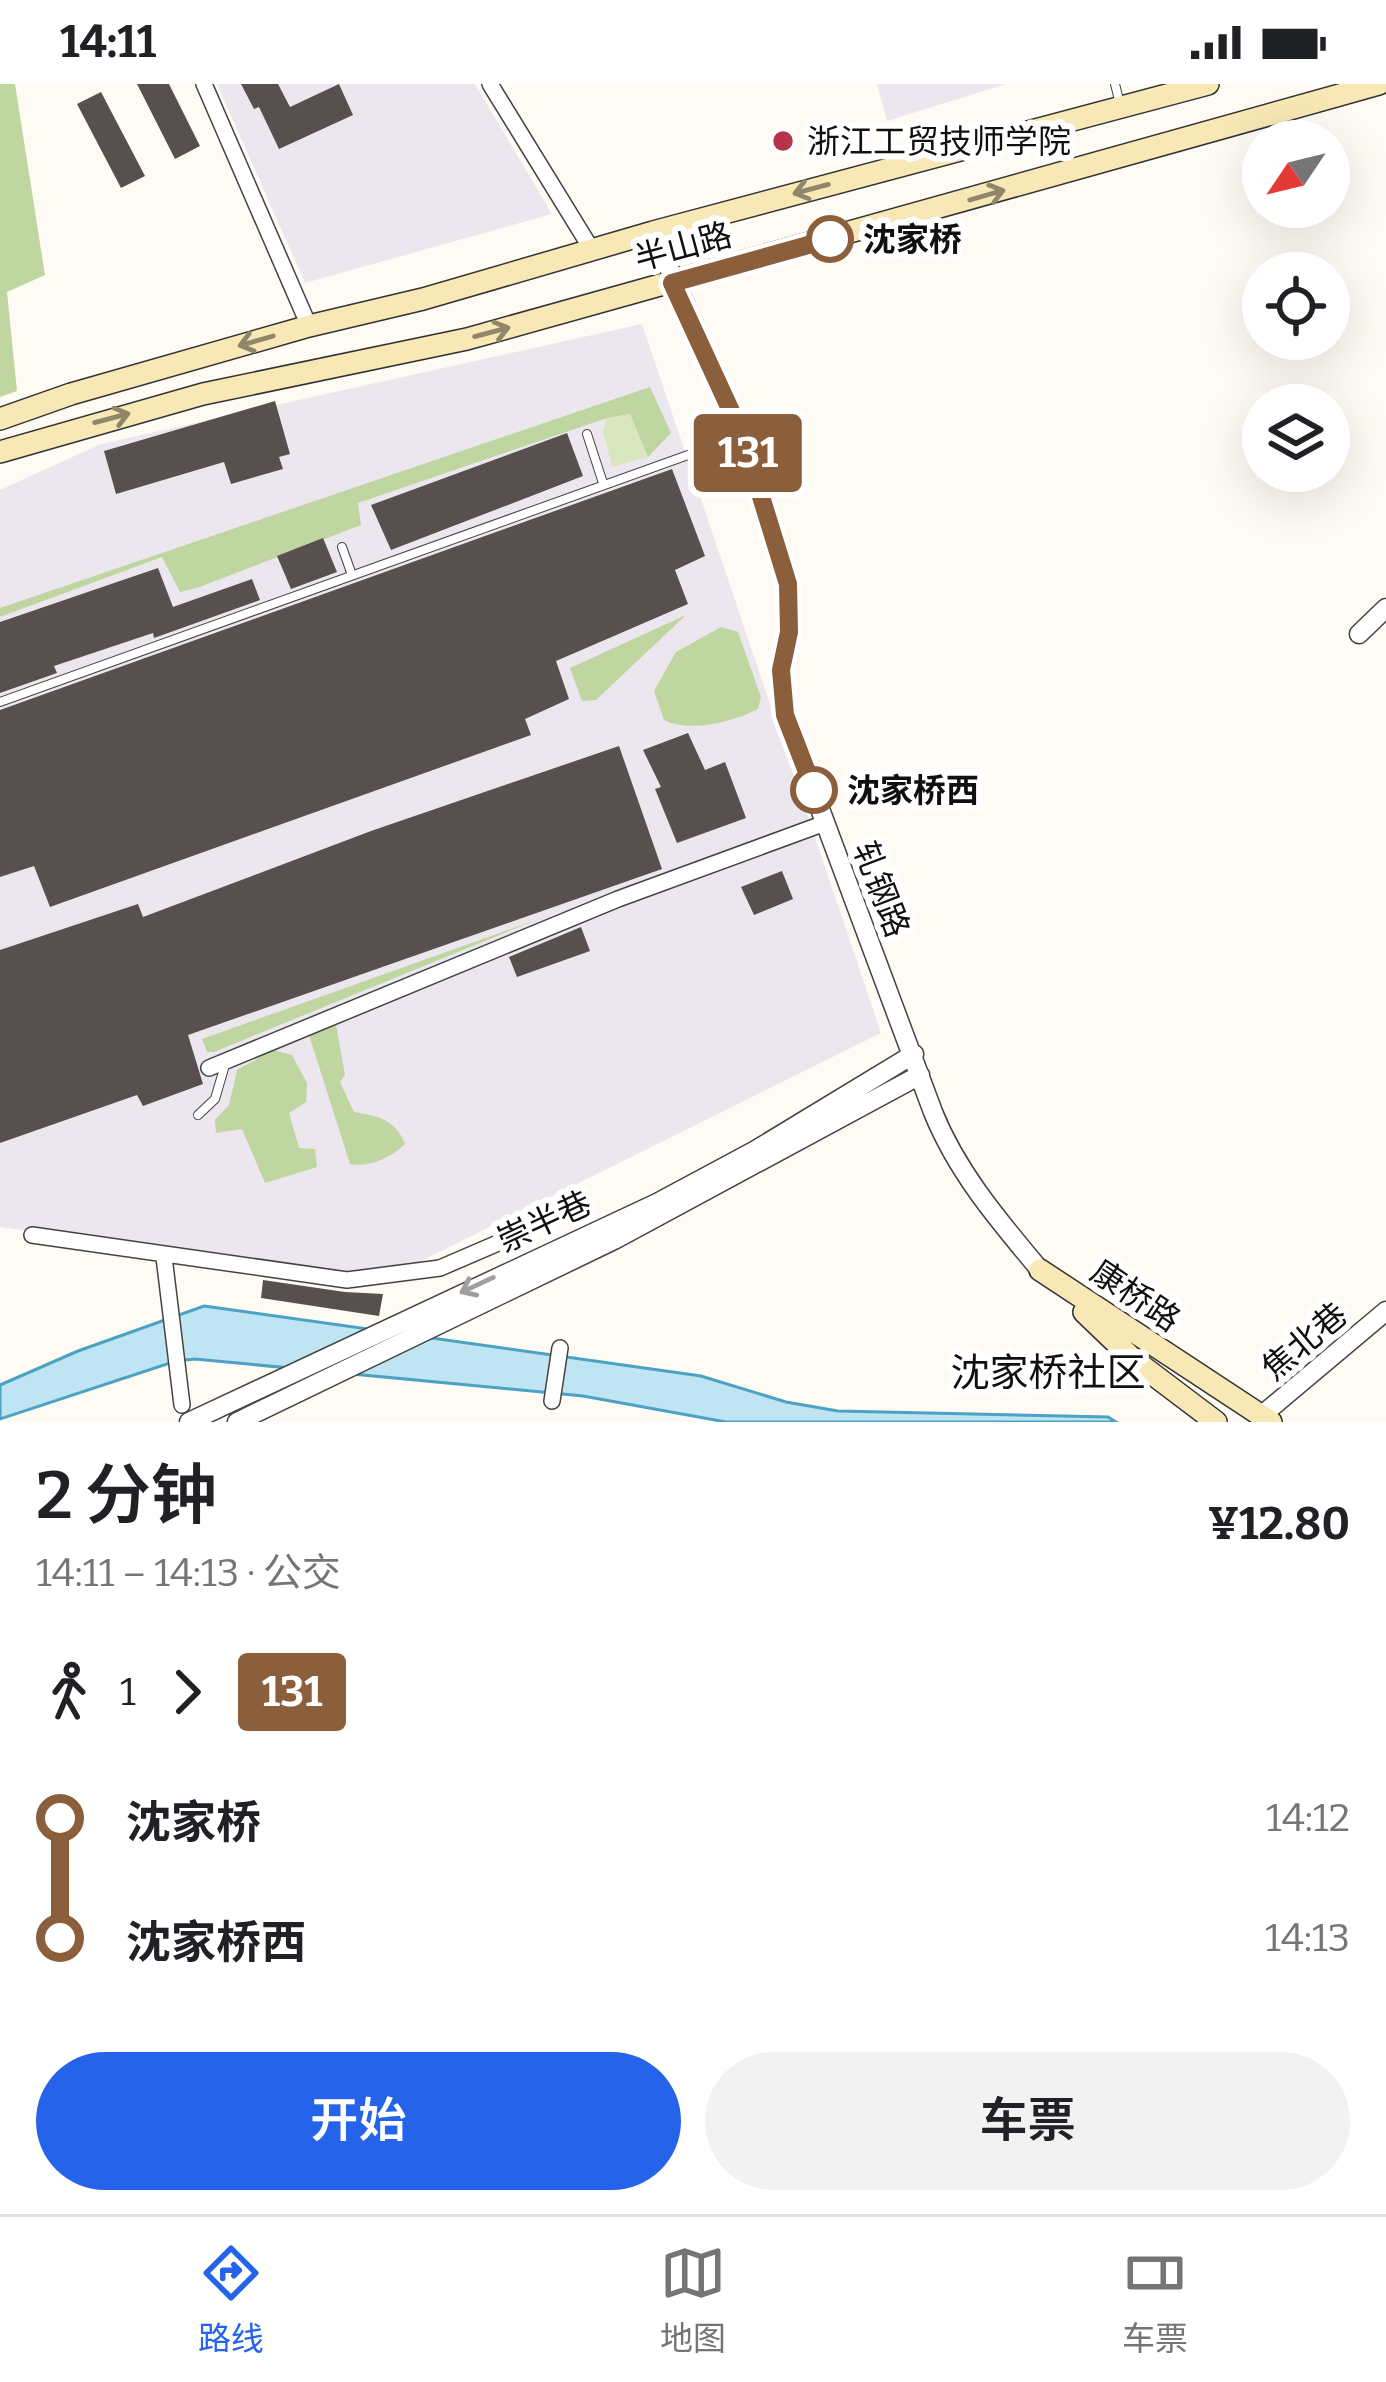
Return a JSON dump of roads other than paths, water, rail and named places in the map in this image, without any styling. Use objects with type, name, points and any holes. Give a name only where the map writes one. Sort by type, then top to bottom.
[{"type":"main road","name":"半山路","points":[[0,419],[70,394],[423,299],[1117,95],[1208,84]]},
{"type":"main road","name":"半山路","points":[[0,452],[203,394],[467,339],[1379,84]]},
{"type":"main road","name":"康桥路","points":[[1040,1270],[1266,1419]]},
{"type":"main road","name":"康桥路","points":[[1040,1270],[1134,1360],[1216,1422]]},
{"type":"street","points":[[204,84],[309,326]]},
{"type":"street","points":[[490,84],[592,250]]},
{"type":"street","name":"轧钢路","points":[[652,232],[742,435],[788,584],[789,632],[781,670],[785,715],[825,823],[946,1144],[990,1210],[1040,1270]]},
{"type":"street","points":[[1359,634],[1386,608]]},
{"type":"street","points":[[217,1065],[634,892],[825,823]]},
{"type":"street","name":"崇半巷","points":[[186,1413],[299,1369],[700,1180],[914,1054]]},
{"type":"street","name":"崇半巷","points":[[237,1422],[752,1169],[920,1075]]},
{"type":"street","points":[[32,1235],[164,1257],[375,1280],[440,1268],[505,1240]]},
{"type":"street","points":[[164,1257],[186,1413]]},
{"type":"street","name":"焦北巷","points":[[1266,1419],[1386,1311]]},
{"type":"street","points":[[552,1401],[560,1348]]},
{"type":"lane","points":[[587,434],[603,483]]},
{"type":"lane","points":[[0,702],[742,435]]},
{"type":"lane","points":[[342,547],[352,575]]},
{"type":"lane","points":[[198,1115],[215,1099],[217,1065]]},
{"type":"water","points":[[204,1306],[701,1376],[786,1402],[838,1411],[1108,1417],[1116,1422],[726,1422],[583,1396],[195,1359],[176,1361],[0,1419],[0,1385]]},
{"type":"place","name":"浙江工贸技师学院","points":[[783,141]]},
{"type":"place","name":"沈家桥","points":[[830,239]]},
{"type":"place","name":"沈家桥西","points":[[814,790]]},
{"type":"district","name":"沈家桥社区","points":[[1048,1372]]}]
